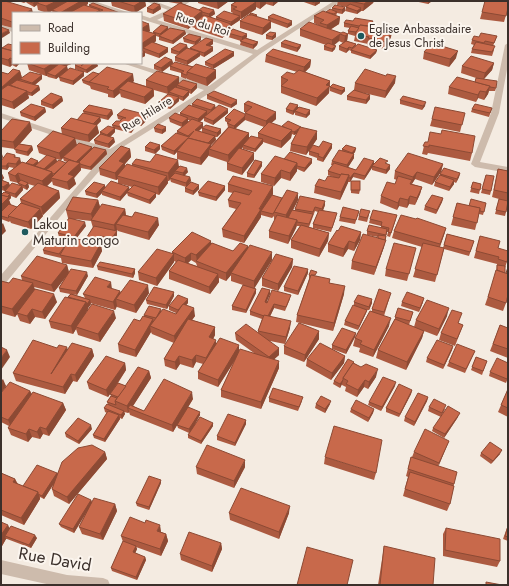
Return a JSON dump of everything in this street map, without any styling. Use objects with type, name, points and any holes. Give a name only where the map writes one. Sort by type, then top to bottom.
[{"type":"street","points":[[87,1],[124,12]]},
{"type":"street","points":[[148,1],[174,10]]},
{"type":"street","points":[[150,20],[174,10],[188,1]]},
{"type":"street","name":"Rue Hilaire","points":[[1,282],[75,193],[115,148],[210,89],[258,53],[338,1]]},
{"type":"street","name":"Rue du Roi","points":[[142,17],[258,53]]},
{"type":"street","points":[[1,27],[12,30]]},
{"type":"street","points":[[508,45],[495,113],[475,164],[508,170]]},
{"type":"street","points":[[129,64],[210,89]]},
{"type":"street","points":[[1,115],[112,152]]},
{"type":"street","name":"Rue David","points":[[1,567],[67,582],[103,585]]},
{"type":"building","points":[[1,1],[32,9],[28,12],[12,12],[12,22],[1,18]]},
{"type":"building","points":[[28,1],[39,1],[33,3]]},
{"type":"building","points":[[40,1],[57,1],[46,6],[37,3]]},
{"type":"building","points":[[68,1],[81,1],[62,12],[52,10]]},
{"type":"building","points":[[118,1],[142,1],[134,6]]},
{"type":"building","points":[[237,1],[256,2],[241,12],[233,9],[237,7],[231,5]]},
{"type":"building","points":[[349,1],[368,1],[364,4]]},
{"type":"building","points":[[485,1],[508,1],[506,16],[482,12]]},
{"type":"building","points":[[93,3],[117,12],[99,12],[103,10],[89,5]]},
{"type":"building","points":[[154,3],[160,5],[153,10],[147,8]]},
{"type":"building","points":[[180,3],[202,11],[188,22],[163,14]]},
{"type":"building","points":[[350,4],[361,8],[357,11],[346,7]]},
{"type":"building","points":[[84,5],[100,10],[97,12],[71,12]]},
{"type":"building","points":[[335,5],[345,7],[342,10],[332,8]]},
{"type":"building","points":[[203,7],[214,10],[209,14],[199,10]]},
{"type":"building","points":[[330,9],[337,12],[334,14],[326,12]]},
{"type":"building","points":[[224,11],[240,16],[231,22],[216,17]]},
{"type":"building","points":[[323,11],[340,17],[327,25],[320,23],[324,20],[314,16]]},
{"type":"building","points":[[251,13],[257,15],[249,15]]},
{"type":"building","points":[[273,14],[292,21],[288,24],[268,17]]},
{"type":"building","points":[[204,15],[231,24],[221,31],[195,22]]},
{"type":"building","points":[[248,15],[271,21],[263,28],[240,21]]},
{"type":"building","points":[[355,18],[373,21],[370,26],[359,26],[344,23],[346,20],[353,21]]},
{"type":"building","points":[[142,21],[149,24],[142,28]]},
{"type":"building","points":[[309,22],[348,34],[345,36],[340,34],[332,40],[300,29]]},
{"type":"building","points":[[161,25],[168,27],[160,34],[153,32]]},
{"type":"building","points":[[360,25],[392,30],[386,42],[355,34]]},
{"type":"building","points":[[351,26],[359,28],[356,32],[348,31]]},
{"type":"building","points":[[1,27],[9,30],[1,34]]},
{"type":"building","points":[[170,28],[185,31],[172,41],[159,36]]},
{"type":"building","points":[[233,29],[247,34],[242,37],[228,33]]},
{"type":"building","points":[[142,30],[156,34],[142,43]]},
{"type":"building","points":[[270,32],[276,33],[272,37],[266,35]]},
{"type":"building","points":[[481,33],[497,36],[494,43],[485,41],[484,43],[472,40],[474,36],[479,37]]},
{"type":"building","points":[[189,34],[201,37],[195,42],[183,38]]},
{"type":"building","points":[[206,38],[213,40],[206,45],[213,47],[204,53],[190,48]]},
{"type":"building","points":[[245,38],[258,42],[253,45],[240,41]]},
{"type":"building","points":[[285,40],[301,45],[297,48],[281,43]]},
{"type":"building","points":[[346,41],[356,44],[352,48],[349,47],[347,49],[339,46]]},
{"type":"building","points":[[152,42],[168,48],[159,54],[143,48]]},
{"type":"building","points":[[476,42],[495,46],[492,52],[472,49]]},
{"type":"building","points":[[180,43],[187,45],[179,52],[171,49]]},
{"type":"building","points":[[328,43],[336,46],[332,49],[324,46]]},
{"type":"building","points":[[432,43],[458,51],[450,59],[424,52]]},
{"type":"building","points":[[8,44],[12,45],[12,51],[2,48]]},
{"type":"building","points":[[358,44],[377,50],[370,56],[351,50]]},
{"type":"building","points":[[1,48],[12,51],[12,59],[10,58],[8,60],[1,58]]},
{"type":"building","points":[[187,48],[200,52],[187,61],[175,57]]},
{"type":"building","points":[[225,49],[234,52],[213,65],[205,62]]},
{"type":"building","points":[[273,49],[311,60],[304,67],[266,55]]},
{"type":"building","points":[[471,56],[494,63],[485,73],[462,66]]},
{"type":"building","points":[[165,57],[172,60],[161,68],[154,65]]},
{"type":"building","points":[[175,62],[193,67],[187,72],[186,75],[181,73],[184,71],[170,66]]},
{"type":"building","points":[[30,64],[52,64],[44,69]]},
{"type":"building","points":[[59,64],[67,66],[55,76],[47,73]]},
{"type":"building","points":[[83,64],[81,66],[84,64],[94,64],[86,70],[75,65]]},
{"type":"building","points":[[196,64],[216,70],[206,78],[187,72]]},
{"type":"building","points":[[107,67],[133,74],[113,91],[107,89],[109,87],[89,82]]},
{"type":"building","points":[[70,68],[84,72],[73,81],[59,77]]},
{"type":"building","points":[[13,69],[20,71],[1,88],[1,72],[8,74]]},
{"type":"building","points":[[365,69],[386,76],[387,74],[396,76],[386,91],[355,83]]},
{"type":"building","points":[[299,70],[330,81],[326,85],[330,86],[317,98],[281,86],[288,80],[281,77],[287,72],[294,74]]},
{"type":"building","points":[[157,71],[179,77],[167,87],[146,80]]},
{"type":"building","points":[[30,72],[42,75],[32,83],[20,79]]},
{"type":"building","points":[[93,72],[99,74],[89,82],[82,80]]},
{"type":"building","points":[[457,77],[490,86],[486,92],[480,91],[478,95],[449,87]]},
{"type":"building","points":[[476,78],[497,81],[496,88],[475,82]]},
{"type":"building","points":[[17,80],[39,86],[31,93],[10,85]]},
{"type":"building","points":[[183,80],[197,84],[191,90],[177,85]]},
{"type":"building","points":[[128,81],[153,89],[144,97],[119,89]]},
{"type":"building","points":[[333,84],[345,88],[342,91],[330,87]]},
{"type":"building","points":[[8,85],[27,91],[12,102],[1,98],[1,90]]},
{"type":"building","points":[[175,87],[189,91],[183,97],[169,92]]},
{"type":"building","points":[[354,90],[370,95],[366,100],[347,96]]},
{"type":"building","points":[[214,91],[237,100],[231,105],[207,95]]},
{"type":"building","points":[[51,93],[62,97],[52,105],[41,101]]},
{"type":"building","points":[[168,94],[179,97],[170,105],[159,102]]},
{"type":"building","points":[[403,96],[426,102],[423,106],[400,100]]},
{"type":"building","points":[[197,99],[215,105],[211,110],[192,104]]},
{"type":"building","points":[[248,101],[276,112],[266,121],[245,113],[252,107],[244,104]]},
{"type":"building","points":[[290,103],[298,105],[293,111],[286,109]]},
{"type":"building","points":[[31,104],[45,108],[34,117],[20,112]]},
{"type":"building","points":[[475,104],[492,108],[490,113],[472,109]]},
{"type":"building","points":[[89,105],[112,110],[107,116],[83,111]]},
{"type":"building","points":[[189,105],[207,111],[198,119],[180,113]]},
{"type":"building","points":[[219,105],[228,109],[213,121],[204,117]]},
{"type":"building","points":[[299,107],[310,110],[306,115],[295,111]]},
{"type":"building","points":[[435,107],[465,113],[462,125],[432,119]]},
{"type":"building","points":[[124,109],[148,115],[141,122],[133,120],[130,124],[134,124],[130,129],[112,125],[116,121],[126,118],[117,115]]},
{"type":"building","points":[[234,109],[245,114],[245,116],[234,126],[227,123],[231,120],[225,118]]},
{"type":"building","points":[[83,113],[100,117],[93,124],[77,120]]},
{"type":"building","points":[[175,113],[188,118],[182,123],[169,118]]},
{"type":"building","points":[[71,118],[97,125],[88,135],[61,128]]},
{"type":"building","points":[[12,119],[30,122],[13,142],[1,140],[1,131]]},
{"type":"building","points":[[192,119],[203,123],[195,130],[215,136],[208,143],[188,138],[174,151],[161,146],[176,133],[189,137],[194,131],[188,136],[177,131]]},
{"type":"building","points":[[288,121],[301,127],[294,132],[282,126]]},
{"type":"building","points":[[269,122],[292,130],[281,141],[258,133]]},
{"type":"building","points":[[158,124],[166,127],[162,130],[154,128]]},
{"type":"building","points":[[206,125],[221,129],[217,133],[202,128]]},
{"type":"building","points":[[108,126],[115,128],[107,135],[100,132]]},
{"type":"building","points":[[229,127],[249,133],[228,155],[209,149]]},
{"type":"building","points":[[300,127],[317,131],[307,147],[291,144]]},
{"type":"building","points":[[442,130],[475,136],[472,153],[429,145],[429,147],[423,146],[425,142],[428,142],[430,132],[441,134]]},
{"type":"building","points":[[53,131],[75,138],[59,153],[37,146]]},
{"type":"building","points":[[101,134],[114,138],[108,144],[94,140]]},
{"type":"building","points":[[251,136],[263,139],[255,149],[243,145]]},
{"type":"building","points":[[188,138],[211,144],[200,158],[177,151]]},
{"type":"building","points":[[323,141],[332,144],[323,158],[318,156],[319,154],[309,151],[313,145],[319,147]]},
{"type":"building","points":[[150,142],[160,145],[154,150],[145,147]]},
{"type":"building","points":[[79,143],[92,147],[76,162],[63,157]]},
{"type":"building","points":[[19,144],[32,146],[27,152],[14,149]]},
{"type":"building","points":[[346,145],[356,148],[352,153],[342,149]]},
{"type":"building","points":[[121,146],[130,149],[119,161],[124,163],[115,173],[99,168]]},
{"type":"building","points":[[94,147],[106,150],[90,167],[80,164],[79,162]]},
{"type":"building","points":[[239,148],[254,153],[242,168],[227,163]]},
{"type":"building","points":[[339,150],[354,154],[347,165],[332,161]]},
{"type":"building","points":[[290,152],[312,159],[305,168],[297,166],[297,163],[284,159]]},
{"type":"building","points":[[7,153],[15,155],[14,157],[20,158],[16,164],[8,163],[6,166],[1,166],[1,161]]},
{"type":"building","points":[[408,153],[443,164],[434,177],[417,172],[413,177],[395,171]]},
{"type":"building","points":[[156,154],[178,160],[168,173],[132,164],[136,159],[150,162]]},
{"type":"building","points":[[47,155],[56,158],[44,169],[35,166]]},
{"type":"building","points":[[275,156],[297,163],[290,173],[281,170],[275,178],[261,174]]},
{"type":"building","points":[[31,158],[38,161],[33,165],[26,163]]},
{"type":"building","points":[[364,158],[374,161],[365,176],[354,173],[349,178],[349,175],[341,175],[328,171],[334,163],[356,170]]},
{"type":"building","points":[[380,158],[388,161],[385,163],[390,165],[386,170],[372,166]]},
{"type":"building","points":[[59,160],[66,163],[54,174],[46,170]]},
{"type":"building","points":[[69,160],[80,163],[68,174],[74,176],[67,182],[51,178]]},
{"type":"building","points":[[255,160],[262,162],[254,175],[247,173]]},
{"type":"building","points":[[22,162],[52,172],[42,181],[18,173],[15,176],[8,173]]},
{"type":"building","points":[[127,164],[167,176],[158,187],[117,176]]},
{"type":"building","points":[[180,166],[187,168],[183,173],[175,171]]},
{"type":"building","points":[[444,168],[460,173],[457,179],[440,174]]},
{"type":"building","points":[[498,169],[508,171],[508,193],[494,190]]},
{"type":"building","points":[[175,173],[190,177],[186,183],[170,178]]},
{"type":"building","points":[[341,174],[349,175],[341,192],[315,186],[319,179],[325,181],[328,176],[339,178]]},
{"type":"building","points":[[440,175],[454,180],[450,187],[435,182]]},
{"type":"building","points":[[486,175],[494,176],[491,191],[482,189]]},
{"type":"building","points":[[233,176],[273,186],[244,236],[222,229],[241,203],[228,200],[234,191],[249,195],[252,191],[228,184]]},
{"type":"building","points":[[398,176],[412,180],[410,184],[422,187],[417,198],[410,196],[408,200],[400,198],[398,203],[381,196],[387,182],[395,184]]},
{"type":"building","points":[[1,180],[9,183],[3,187],[1,186]]},
{"type":"building","points":[[21,180],[28,183],[25,186],[18,183]]},
{"type":"building","points":[[111,181],[129,187],[120,197],[102,191]]},
{"type":"building","points":[[208,181],[225,186],[216,197],[198,192]]},
{"type":"building","points":[[351,181],[360,181],[360,190],[351,190]]},
{"type":"building","points":[[94,182],[105,185],[96,194],[85,191]]},
{"type":"building","points":[[191,182],[199,185],[193,191],[185,188]]},
{"type":"building","points":[[473,182],[481,184],[480,190],[471,188]]},
{"type":"building","points":[[12,183],[22,186],[15,194],[5,191]]},
{"type":"building","points":[[38,183],[59,191],[41,207],[20,199]]},
{"type":"building","points":[[134,185],[156,193],[149,200],[127,192]]},
{"type":"building","points":[[287,190],[298,193],[286,215],[274,212]]},
{"type":"building","points":[[4,192],[10,194],[7,197],[1,195]]},
{"type":"building","points":[[1,195],[9,197],[1,205]]},
{"type":"building","points":[[272,195],[282,198],[273,214],[261,211]]},
{"type":"building","points":[[432,195],[443,198],[437,210],[425,206]]},
{"type":"building","points":[[300,196],[325,201],[322,209],[315,207],[313,212],[295,209]]},
{"type":"building","points":[[73,197],[98,200],[91,214],[66,210]]},
{"type":"building","points":[[471,199],[486,203],[484,212],[480,211],[480,208],[469,206]]},
{"type":"building","points":[[499,199],[508,201],[506,212],[496,210]]},
{"type":"building","points":[[21,203],[40,209],[28,222],[8,216]]},
{"type":"building","points":[[457,203],[480,208],[477,223],[453,217]]},
{"type":"building","points":[[9,204],[17,207],[8,216],[8,218],[1,216],[1,212]]},
{"type":"building","points":[[102,204],[125,209],[114,225],[91,220]]},
{"type":"building","points":[[343,207],[359,211],[356,220],[340,217]]},
{"type":"building","points":[[361,209],[370,211],[367,218],[359,216]]},
{"type":"building","points":[[292,210],[313,214],[309,224],[297,222],[297,220],[288,218]]},
{"type":"building","points":[[319,210],[337,213],[332,228],[313,224]]},
{"type":"building","points":[[373,210],[397,215],[391,233],[388,232],[389,228],[381,226],[382,222],[370,219]]},
{"type":"building","points":[[135,212],[158,218],[148,232],[116,224],[123,215],[132,217]]},
{"type":"building","points":[[277,215],[297,220],[289,236],[269,231]]},
{"type":"building","points":[[401,215],[417,218],[446,228],[440,244],[394,231]]},
{"type":"building","points":[[69,218],[85,222],[74,237],[58,233]]},
{"type":"building","points":[[301,225],[329,233],[320,249],[291,240]]},
{"type":"building","points":[[369,225],[387,229],[386,235],[367,231]]},
{"type":"building","points":[[94,226],[117,231],[112,238],[100,236],[96,242],[85,240]]},
{"type":"building","points":[[341,226],[361,232],[355,243],[349,241],[344,249],[328,244]]},
{"type":"building","points":[[192,232],[211,241],[196,255],[191,253],[185,258],[172,252]]},
{"type":"building","points":[[363,234],[386,240],[376,267],[352,261]]},
{"type":"building","points":[[447,234],[474,241],[470,252],[444,245]]},
{"type":"building","points":[[378,235],[386,236],[385,240],[378,238]]},
{"type":"building","points":[[480,236],[500,241],[498,248],[508,251],[507,262],[498,259],[499,257],[476,251]]},
{"type":"building","points":[[52,238],[68,242],[59,254],[43,250]]},
{"type":"building","points":[[70,238],[101,243],[91,261],[60,255]]},
{"type":"building","points":[[212,243],[233,251],[240,243],[248,246],[226,273],[196,261]]},
{"type":"building","points":[[394,243],[416,248],[409,274],[386,269]]},
{"type":"building","points":[[423,243],[444,248],[437,275],[415,269]]},
{"type":"building","points":[[250,245],[272,252],[254,281],[231,273]]},
{"type":"building","points":[[157,249],[174,254],[156,278],[138,272]]},
{"type":"building","points":[[276,254],[293,259],[278,284],[262,278]]},
{"type":"building","points":[[37,256],[67,265],[51,285],[21,276]]},
{"type":"building","points":[[178,260],[218,274],[209,287],[169,271]]},
{"type":"building","points":[[100,262],[135,269],[132,274],[97,266]]},
{"type":"building","points":[[497,265],[505,266],[505,273],[497,270]]},
{"type":"building","points":[[294,266],[308,269],[298,291],[284,287]]},
{"type":"building","points":[[71,269],[87,272],[76,291],[59,288]]},
{"type":"building","points":[[311,270],[317,272],[315,275],[309,275]]},
{"type":"building","points":[[496,270],[508,274],[508,295],[506,303],[488,297]]},
{"type":"building","points":[[311,275],[330,279],[329,283],[345,286],[334,323],[297,315]]},
{"type":"building","points":[[95,277],[111,282],[107,287],[120,291],[113,302],[83,294]]},
{"type":"building","points":[[13,278],[33,283],[12,309],[1,306],[1,281],[9,283]]},
{"type":"building","points":[[130,280],[148,285],[134,305],[116,299]]},
{"type":"building","points":[[243,285],[256,289],[246,310],[232,306]]},
{"type":"building","points":[[154,287],[174,292],[166,305],[146,300]]},
{"type":"building","points":[[262,288],[270,290],[265,302],[267,303],[272,290],[291,295],[286,307],[274,304],[268,316],[250,311]]},
{"type":"building","points":[[35,289],[54,294],[42,312],[32,309],[27,316],[17,313]]},
{"type":"building","points":[[379,289],[391,293],[384,312],[372,309]]},
{"type":"building","points":[[407,292],[424,298],[420,308],[402,302]]},
{"type":"building","points":[[71,294],[90,300],[87,304],[86,302],[68,297]]},
{"type":"building","points":[[178,295],[188,299],[178,310],[169,306]]},
{"type":"building","points":[[358,295],[372,299],[369,307],[354,302]]},
{"type":"building","points":[[65,297],[86,302],[71,326],[49,321]]},
{"type":"building","points":[[427,300],[449,308],[439,329],[416,320]]},
{"type":"building","points":[[92,304],[114,311],[98,334],[76,327]]},
{"type":"building","points":[[183,304],[194,308],[174,336],[150,326],[163,309],[176,314]]},
{"type":"building","points":[[353,305],[367,310],[359,326],[345,321]]},
{"type":"building","points":[[149,306],[161,309],[156,318],[144,315]]},
{"type":"building","points":[[398,308],[413,312],[410,321],[395,317]]},
{"type":"building","points":[[452,310],[462,313],[458,323],[463,325],[457,339],[441,333]]},
{"type":"building","points":[[370,311],[391,318],[374,350],[360,344],[362,341],[355,338]]},
{"type":"building","points":[[264,315],[291,321],[286,337],[258,331]]},
{"type":"building","points":[[143,316],[153,319],[135,350],[118,344],[134,319],[140,321]]},
{"type":"building","points":[[188,319],[215,327],[209,337],[216,340],[206,358],[196,355],[192,360],[179,356],[175,362],[164,359]]},
{"type":"building","points":[[395,319],[424,331],[407,362],[378,350]]},
{"type":"building","points":[[299,323],[319,331],[305,355],[284,346]]},
{"type":"building","points":[[246,324],[279,348],[269,357],[235,333]]},
{"type":"building","points":[[500,325],[508,328],[508,349],[493,344]]},
{"type":"building","points":[[342,328],[356,333],[346,350],[332,345]]},
{"type":"building","points":[[220,338],[239,345],[218,380],[198,372]]},
{"type":"building","points":[[33,340],[57,348],[59,345],[67,347],[51,374],[72,343],[92,349],[75,375],[71,374],[63,387],[13,373]]},
{"type":"building","points":[[437,340],[453,346],[444,365],[427,358]]},
{"type":"building","points":[[320,343],[345,356],[332,373],[307,359]]},
{"type":"building","points":[[457,344],[475,351],[466,369],[449,362]]},
{"type":"building","points":[[1,347],[7,350],[1,358]]},
{"type":"building","points":[[240,349],[279,361],[261,402],[221,390]]},
{"type":"building","points":[[106,356],[125,363],[106,390],[87,382]]},
{"type":"building","points":[[476,357],[487,361],[483,371],[472,367]]},
{"type":"building","points":[[497,358],[508,363],[507,379],[490,372]]},
{"type":"building","points":[[348,359],[354,362],[340,384],[334,381]]},
{"type":"building","points":[[353,363],[361,367],[366,364],[378,369],[369,382],[365,380],[358,390],[346,384],[348,381],[343,378]]},
{"type":"building","points":[[138,367],[149,371],[127,406],[115,401]]},
{"type":"building","points":[[383,377],[396,382],[382,407],[369,402]]},
{"type":"building","points":[[164,379],[192,392],[172,425],[128,408],[130,405],[144,411]]},
{"type":"building","points":[[10,382],[30,391],[8,420],[1,417],[1,393]]},
{"type":"building","points":[[118,383],[126,386],[118,397],[110,394]]},
{"type":"building","points":[[399,384],[412,390],[400,414],[386,408]]},
{"type":"building","points":[[273,388],[303,397],[299,407],[269,398]]},
{"type":"building","points":[[508,389],[508,408],[501,405]]},
{"type":"building","points":[[33,392],[63,403],[46,429],[40,427],[37,432],[29,429],[26,434],[8,428]]},
{"type":"building","points":[[418,393],[428,397],[415,422],[405,417]]},
{"type":"building","points":[[111,396],[117,398],[115,401],[116,405],[107,402]]},
{"type":"building","points":[[321,396],[331,401],[325,409],[316,404]]},
{"type":"building","points":[[434,399],[446,405],[442,413],[429,407]]},
{"type":"building","points":[[356,400],[374,409],[369,418],[351,409]]},
{"type":"building","points":[[107,404],[124,411],[121,415],[104,408]]},
{"type":"building","points":[[448,406],[460,413],[445,434],[433,428]]},
{"type":"building","points":[[188,407],[200,412],[189,429],[177,425]]},
{"type":"building","points":[[108,411],[119,415],[104,439],[93,435]]},
{"type":"building","points":[[228,414],[246,420],[235,443],[217,436]]},
{"type":"building","points":[[200,417],[213,423],[201,441],[188,435]]},
{"type":"building","points":[[78,418],[91,425],[78,441],[65,433]]},
{"type":"building","points":[[334,426],[382,440],[376,473],[325,457]]},
{"type":"building","points":[[425,429],[449,441],[439,463],[414,452]]},
{"type":"building","points":[[490,442],[502,450],[493,461],[481,453]]},
{"type":"building","points":[[92,445],[105,452],[67,497],[52,489],[62,462],[78,448]]},
{"type":"building","points":[[207,445],[245,460],[234,481],[196,467]]},
{"type":"building","points":[[411,457],[457,472],[454,484],[408,469]]},
{"type":"building","points":[[37,465],[57,473],[42,496],[38,494],[38,492],[23,486]]},
{"type":"building","points":[[410,472],[454,486],[450,504],[405,489]]},
{"type":"building","points":[[1,473],[15,479],[13,482],[38,492],[21,518],[1,510]]},
{"type":"building","points":[[149,476],[161,480],[149,507],[136,503]]},
{"type":"building","points":[[241,488],[290,506],[279,532],[229,513]]},
{"type":"building","points":[[78,494],[91,500],[73,529],[59,524]]},
{"type":"building","points":[[94,498],[115,504],[100,534],[79,527]]},
{"type":"building","points":[[130,517],[145,523],[146,520],[160,525],[157,531],[166,534],[160,549],[121,536]]},
{"type":"building","points":[[1,522],[8,525],[1,535]]},
{"type":"building","points":[[11,526],[35,535],[29,545],[5,536]]},
{"type":"building","points":[[508,526],[508,537],[505,536]]},
{"type":"building","points":[[446,528],[500,539],[500,561],[445,550]]},
{"type":"building","points":[[189,532],[221,543],[212,566],[180,554]]},
{"type":"building","points":[[123,541],[136,546],[133,552],[145,557],[136,577],[111,568]]},
{"type":"building","points":[[384,546],[435,558],[433,585],[380,585]]},
{"type":"building","points":[[307,547],[353,560],[347,585],[297,585]]},
{"type":"building","points":[[486,582],[502,585],[486,585]]},
{"type":"place","name":"Eglise Anbassadaire de Jesus Christ","points":[[361,36]]},
{"type":"place","name":"Lakou Maturin congo","points":[[25,232]]}]
